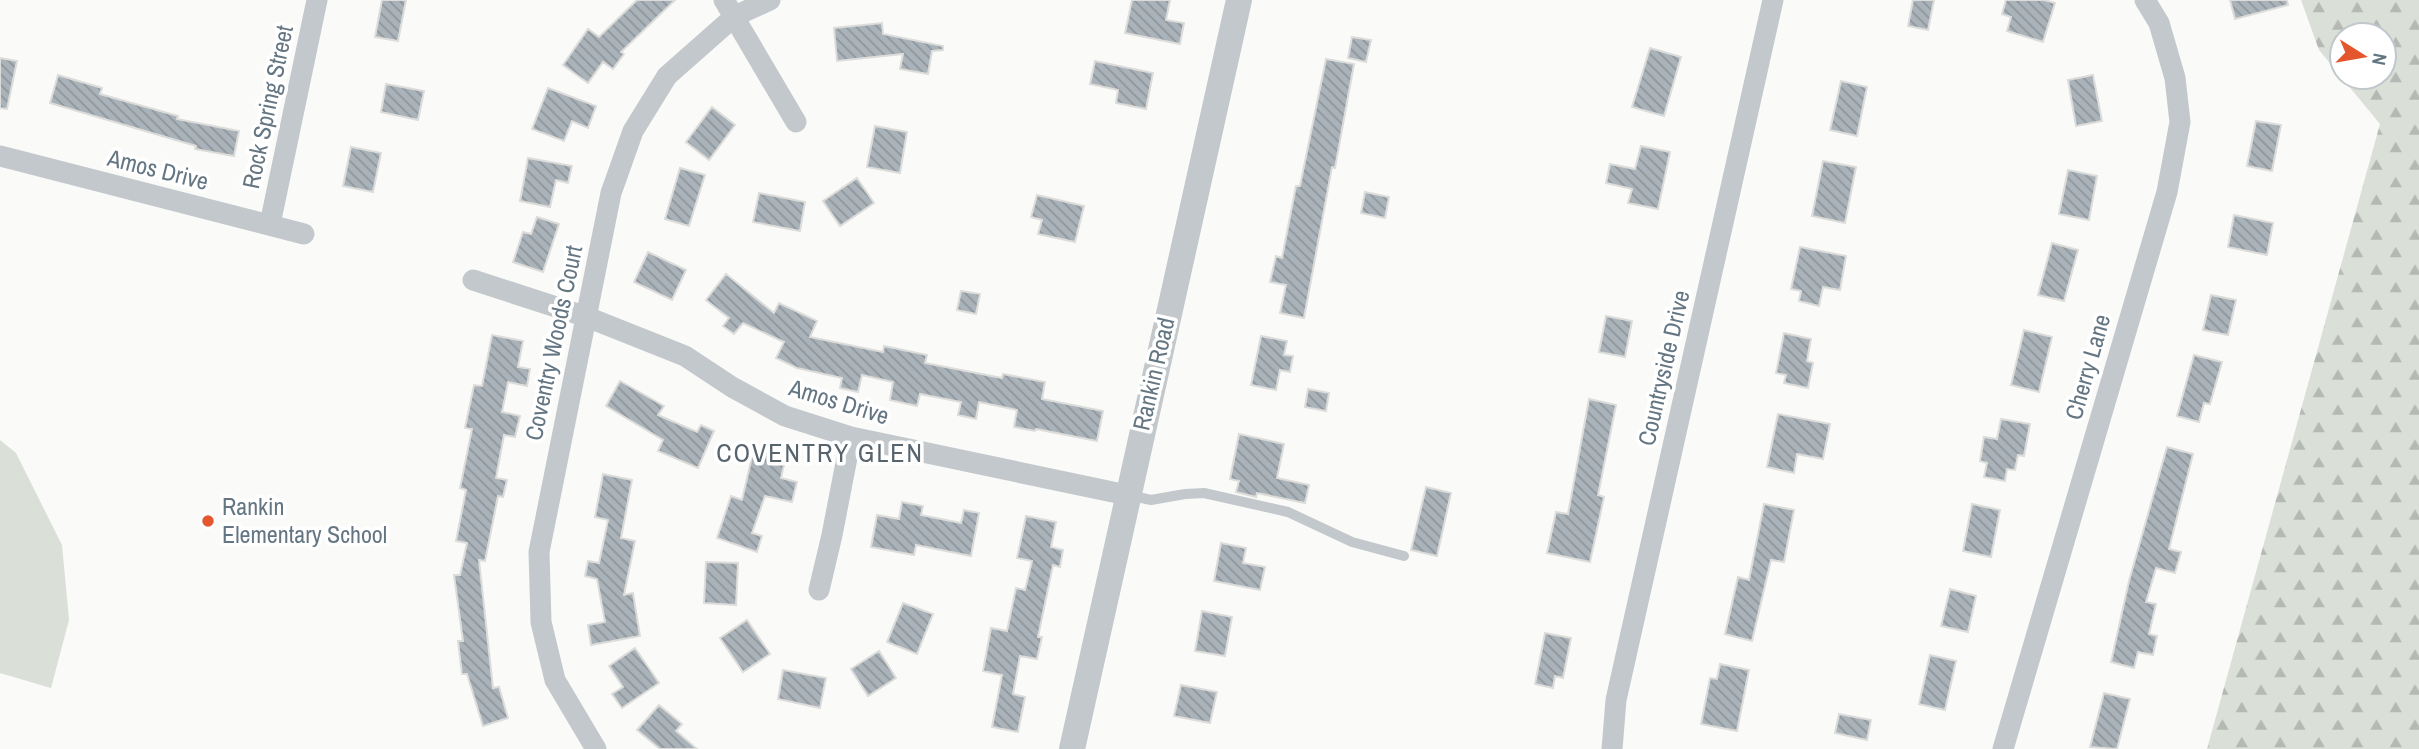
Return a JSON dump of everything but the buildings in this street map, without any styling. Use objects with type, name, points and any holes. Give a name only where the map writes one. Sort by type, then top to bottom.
[{"type":"street","name":"Rock Spring Street","points":[[270,224],[317,0]]},
{"type":"street","name":"Coventry Woods Court","points":[[596,749],[555,680],[541,622],[539,552],[611,193],[633,131],[667,76],[730,8],[770,0]]},
{"type":"street","name":"Rankin Road","points":[[1072,749],[1239,0]]},
{"type":"street","name":"Countryside Drive","points":[[1612,749],[1616,700],[1773,0]]},
{"type":"street","name":"Cherry Lane","points":[[2003,749],[2167,192],[2180,122],[2176,89],[2159,23],[2144,0]]},
{"type":"street","points":[[730,8],[796,122]]},
{"type":"street","name":"Amos Drive","points":[[0,156],[304,234]]},
{"type":"street","name":"Amos Drive","points":[[473,280],[587,317],[685,356],[732,387],[785,416],[851,437],[1127,495]]},
{"type":"street","points":[[819,590],[851,437]]},
{"type":"lane","points":[[1127,495],[1151,500],[1185,494],[1204,494],[1240,501],[1288,512],[1352,542],[1404,556]]},
{"type":"green space","points":[[2301,0],[2419,0],[2419,749],[2207,749],[2380,124],[2353,91],[2398,91],[2398,21],[2328,21],[2328,61],[2319,50]]},
{"type":"green space","points":[[0,440],[16,453],[62,545],[69,620],[51,688],[0,673]]},
{"type":"place","name":"Rankin Elementary School","points":[[208,521]]},
{"type":"district","name":"COVENTRY GLEN","points":[[820,453]]}]
